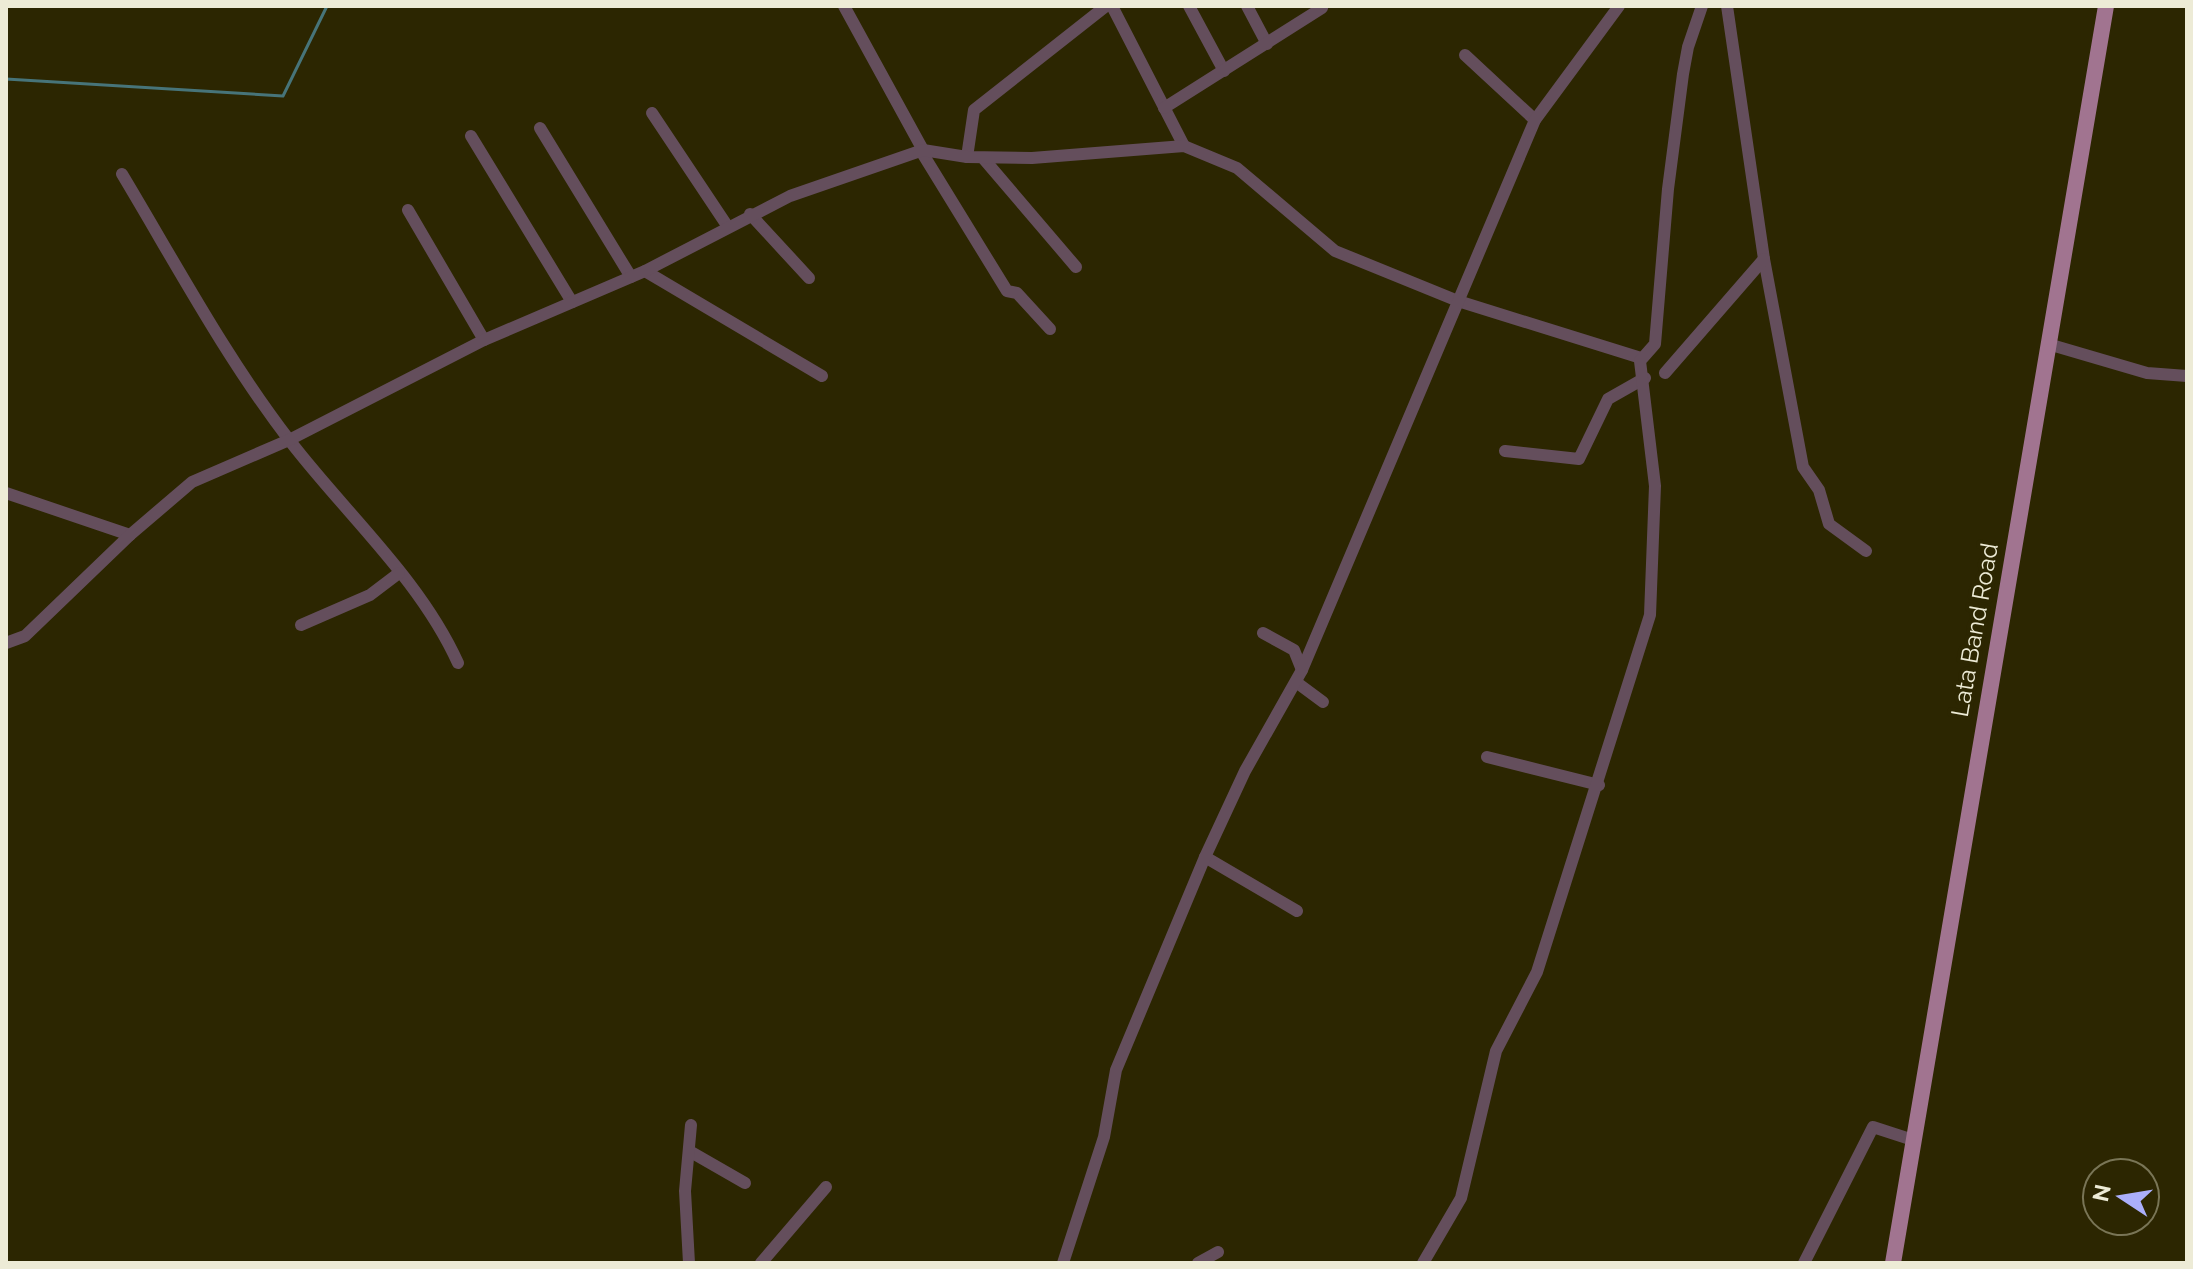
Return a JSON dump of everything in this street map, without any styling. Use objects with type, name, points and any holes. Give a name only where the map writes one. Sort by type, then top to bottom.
[{"type":"main road","name":"Lata Band Road","points":[[1893,1263],[2106,6]]},
{"type":"street","points":[[844,6],[922,151],[1007,291],[1017,293],[1050,329]]},
{"type":"street","points":[[967,157],[974,110],[1109,6],[1184,146]]},
{"type":"street","points":[[1189,6],[1224,71]]},
{"type":"street","points":[[1247,6],[1267,44]]},
{"type":"street","points":[[1063,1263],[1104,1137],[1116,1070],[1205,857],[1245,771],[1299,676],[1535,120],[1619,6]]},
{"type":"street","points":[[1641,358],[1653,350],[1655,344],[1668,189],[1683,74],[1688,47],[1702,6]]},
{"type":"street","points":[[1727,6],[1764,259],[1803,467],[1819,490],[1829,524],[1866,551]]},
{"type":"street","points":[[1164,108],[1322,8]]},
{"type":"street","points":[[1465,55],[1535,120]]},
{"type":"street","points":[[652,113],[728,227]]},
{"type":"street","points":[[540,128],[631,277]]},
{"type":"street","points":[[471,136],[572,302]]},
{"type":"street","points":[[6,643],[25,636],[130,535],[192,482],[289,440],[484,340],[645,271],[750,214],[790,196],[922,151],[967,157],[1032,158],[1184,146],[1237,168],[1335,251],[1458,301],[1641,358]]},
{"type":"street","points":[[983,158],[1076,267]]},
{"type":"street","points":[[122,174],[219,339],[289,440],[439,621],[458,663]]},
{"type":"street","points":[[408,210],[484,340]]},
{"type":"street","points":[[750,214],[809,278]]},
{"type":"street","points":[[1665,373],[1764,259]]},
{"type":"street","points":[[645,271],[822,376]]},
{"type":"street","points":[[2048,344],[2147,373],[2187,376]]},
{"type":"street","points":[[1423,1263],[1461,1198],[1496,1051],[1537,972],[1599,785],[1650,615],[1655,486],[1641,358]]},
{"type":"street","points":[[1505,451],[1579,459],[1608,399],[1645,378]]},
{"type":"street","points":[[6,493],[130,535]]},
{"type":"street","points":[[301,625],[370,595],[399,573]]},
{"type":"street","points":[[1263,633],[1294,650],[1299,676],[1323,702]]},
{"type":"street","points":[[1487,757],[1599,785]]},
{"type":"street","points":[[1205,857],[1297,911]]},
{"type":"street","points":[[689,1263],[685,1191],[691,1152],[691,1125]]},
{"type":"street","points":[[1804,1263],[1873,1127],[1913,1140]]},
{"type":"street","points":[[691,1152],[745,1183]]},
{"type":"street","points":[[761,1263],[826,1187]]},
{"type":"street","points":[[1198,1263],[1218,1252]]},
{"type":"waterway","points":[[6,79],[283,96],[327,6]]}]
